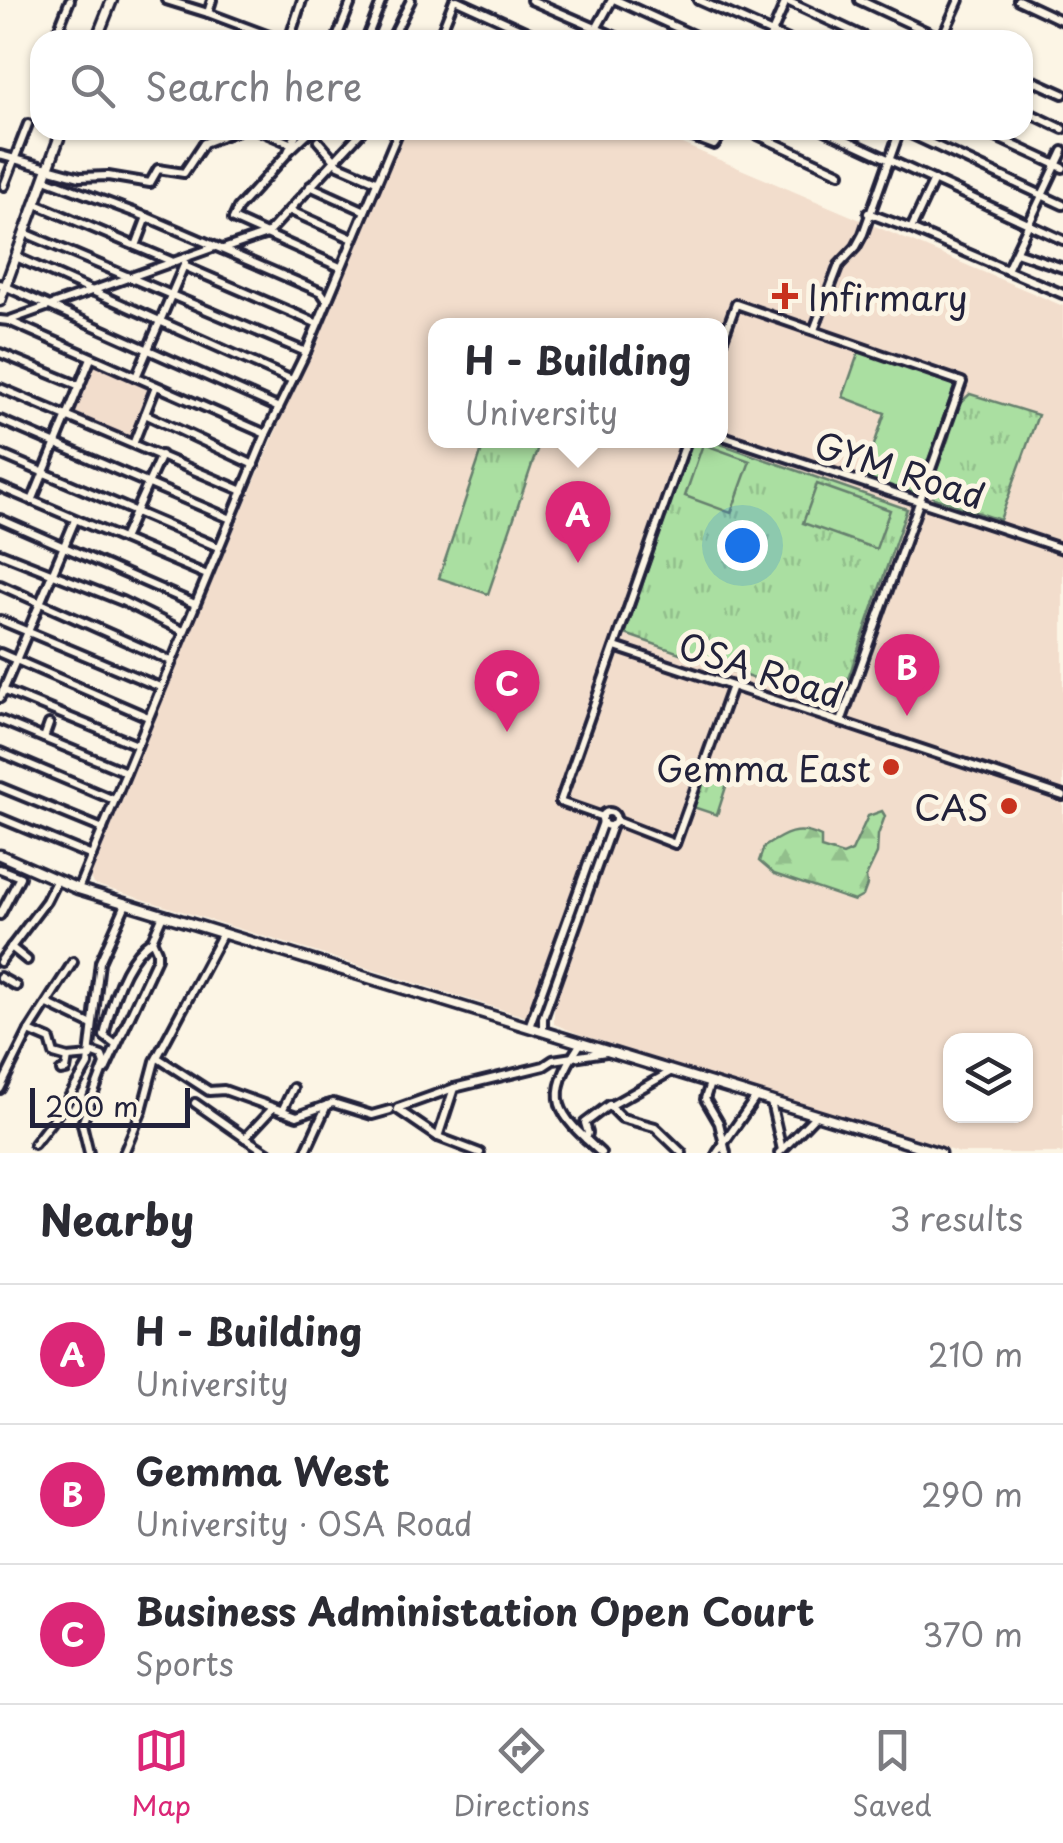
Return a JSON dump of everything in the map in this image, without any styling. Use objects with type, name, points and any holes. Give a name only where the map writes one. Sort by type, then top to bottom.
[{"type":"street","points":[[58,30],[70,0]]},
{"type":"street","points":[[100,30],[112,0]]},
{"type":"street","points":[[166,0],[252,30]]},
{"type":"street","points":[[208,14],[212,0]]},
{"type":"street","points":[[292,30],[302,0]]},
{"type":"street","points":[[340,0],[350,4],[340,30]]},
{"type":"street","points":[[370,30],[382,0]]},
{"type":"street","points":[[396,30],[411,0]]},
{"type":"street","points":[[442,30],[456,0],[523,30]]},
{"type":"street","points":[[532,0],[598,29],[614,0],[682,30]]},
{"type":"street","points":[[698,0],[758,30]]},
{"type":"street","points":[[773,30],[786,0],[850,30]]},
{"type":"street","points":[[858,0],[923,30]]},
{"type":"street","points":[[946,30],[959,0]]},
{"type":"street","points":[[1018,0],[1063,21]]},
{"type":"street","points":[[1033,80],[1063,94]]},
{"type":"street","points":[[1033,115],[1063,129]]},
{"type":"street","points":[[4,186],[28,124]]},
{"type":"street","points":[[0,301],[58,140]]},
{"type":"street","points":[[0,155],[80,177],[108,176],[150,183],[158,170],[173,171],[212,140]]},
{"type":"street","points":[[278,140],[291,147]]},
{"type":"street","points":[[291,147],[294,140]]},
{"type":"street","points":[[299,140],[233,216],[234,222],[340,267]]},
{"type":"street","points":[[136,377],[186,262],[267,234],[354,140]]},
{"type":"street","points":[[78,889],[206,575],[306,352],[326,294],[394,140]]},
{"type":"street","points":[[769,140],[840,173]]},
{"type":"street","points":[[846,140],[1063,240]]},
{"type":"street","points":[[814,330],[836,271],[858,244],[897,140]]},
{"type":"street","points":[[923,140],[1063,204]]},
{"type":"street","points":[[1003,140],[1060,166]]},
{"type":"street","points":[[318,142],[335,161],[376,180]]},
{"type":"street","points":[[1007,270],[1060,166],[1063,151]]},
{"type":"street","points":[[45,179],[147,217],[326,294]]},
{"type":"street","points":[[910,229],[934,180]]},
{"type":"street","points":[[310,186],[363,210]]},
{"type":"street","points":[[36,204],[171,261],[186,262],[316,323]]},
{"type":"street","points":[[291,211],[351,238]]},
{"type":"street","points":[[868,213],[1063,294]]},
{"type":"street","points":[[136,246],[147,217]]},
{"type":"street","points":[[25,233],[306,352]]},
{"type":"street","points":[[1016,252],[1063,268]]},
{"type":"street","points":[[16,257],[292,380]]},
{"type":"street","points":[[4,321],[133,278],[171,261]]},
{"type":"street","points":[[0,264],[12,268]]},
{"type":"street","points":[[3,285],[279,408]]},
{"type":"street","points":[[728,325],[736,304],[962,382],[841,722]]},
{"type":"street","points":[[4,321],[266,434]]},
{"type":"street","points":[[0,353],[80,386]]},
{"type":"street","points":[[32,500],[92,358]]},
{"type":"street","points":[[134,442],[156,386]]},
{"type":"street","points":[[0,388],[134,442],[243,492]]},
{"type":"street","points":[[145,414],[254,464]]},
{"type":"street","points":[[0,420],[231,519]]},
{"type":"street","name":"GYM Road","points":[[728,438],[1063,549]]},
{"type":"street","points":[[685,448],[560,802],[675,844],[732,686]]},
{"type":"street","points":[[0,454],[218,547]]},
{"type":"street","points":[[123,539],[161,455]]},
{"type":"street","points":[[0,487],[206,575]]},
{"type":"street","points":[[0,519],[65,544],[195,604]]},
{"type":"street","points":[[75,520],[2,694],[137,745]]},
{"type":"street","points":[[0,553],[122,601],[184,632]]},
{"type":"street","points":[[0,584],[171,661]]},
{"type":"street","points":[[0,620],[160,688]]},
{"type":"street","name":"OSA Road","points":[[615,647],[1063,796]]},
{"type":"street","points":[[0,653],[148,717]]},
{"type":"street","points":[[0,720],[126,772]]},
{"type":"street","points":[[44,738],[50,724]]},
{"type":"street","points":[[0,752],[114,800]]},
{"type":"street","points":[[0,787],[102,829]]},
{"type":"street","points":[[0,818],[92,856]]},
{"type":"street","points":[[544,1006],[544,987],[603,820]]},
{"type":"street","points":[[529,1027],[555,990],[614,823]]},
{"type":"street","points":[[0,855],[78,889],[940,1153]]},
{"type":"street","points":[[2,870],[15,862]]},
{"type":"street","points":[[586,869],[596,872]]},
{"type":"street","points":[[0,915],[20,876],[2,870]]},
{"type":"street","points":[[0,962],[46,901],[56,881]]},
{"type":"street","points":[[34,1144],[65,1104],[91,1054],[100,962],[126,904]]},
{"type":"street","points":[[572,910],[582,914]]},
{"type":"street","points":[[116,1045],[104,1036],[109,1013],[137,954],[152,940],[163,915]]},
{"type":"street","points":[[124,1153],[158,1058],[223,933]]},
{"type":"street","points":[[90,1153],[82,1124],[156,958],[158,951],[152,940]]},
{"type":"street","points":[[12,947],[27,960]]},
{"type":"street","points":[[555,956],[566,959]]},
{"type":"street","points":[[0,1089],[29,1030],[73,962]]},
{"type":"street","points":[[0,977],[16,986]]},
{"type":"street","points":[[544,987],[555,990]]},
{"type":"street","points":[[48,1004],[92,1025]]},
{"type":"street","points":[[539,1016],[543,1032]]},
{"type":"street","points":[[29,1030],[49,1038],[54,1054],[68,1058],[102,1056],[104,1070]]},
{"type":"street","points":[[581,1043],[562,1079],[559,1110],[601,1153]]},
{"type":"street","points":[[480,1153],[438,1137],[397,1108],[454,1088],[544,1066],[553,1060],[607,1052]]},
{"type":"street","points":[[61,1071],[66,1070],[68,1058]]},
{"type":"street","points":[[158,1058],[209,1091],[224,1090],[304,1116],[328,1104],[372,1115],[390,1110]]},
{"type":"street","points":[[586,1140],[585,1123],[610,1104],[672,1071]]},
{"type":"street","points":[[710,1083],[706,1099],[719,1123],[726,1153]]},
{"type":"street","points":[[282,1110],[293,1088]]},
{"type":"street","points":[[438,1137],[454,1088]]},
{"type":"street","points":[[717,1153],[756,1097]]},
{"type":"street","points":[[771,1102],[781,1151]]},
{"type":"street","points":[[195,1103],[268,1153]]},
{"type":"street","points":[[305,1153],[328,1104]]},
{"type":"street","points":[[610,1104],[615,1115],[656,1127],[682,1153]]},
{"type":"street","points":[[246,1138],[273,1108]]},
{"type":"street","points":[[781,1151],[815,1116]]},
{"type":"street","points":[[909,1153],[918,1146]]},
{"type":"shaded area","points":[[400,140],[673,140],[863,221],[859,231],[864,234],[870,224],[1063,306],[1063,1153],[960,1153],[581,1035],[554,1024],[554,1001],[550,998],[542,996],[530,1017],[93,884],[88,873]]},
{"type":"shaded area","points":[[94,364],[154,389],[134,441],[72,415]]},
{"type":"green space","points":[[859,351],[955,385],[916,494],[863,477],[885,413],[843,397]]},
{"type":"green space","points":[[970,394],[1038,415],[1000,520],[934,498],[930,489],[959,404]]},
{"type":"green space","points":[[728,447],[907,509],[838,708],[625,634],[690,448]]},
{"type":"green space","points":[[483,448],[538,448],[488,594],[439,578]]},
{"type":"green space","points":[[702,448],[714,448],[750,461],[731,513],[685,496]]},
{"type":"green space","points":[[817,484],[890,510],[876,549],[803,523]]},
{"type":"green space","points":[[705,764],[731,771],[717,815],[690,806]]},
{"type":"green space","points":[[882,811],[885,816],[877,854],[866,877],[863,896],[854,901],[774,874],[759,861],[764,847],[798,831],[821,837],[821,848],[843,855],[852,851],[868,816]]},
{"type":"place","name":"Infirmary","points":[[785,296]]},
{"type":"place","name":"H - Building","points":[[578,563]]},
{"type":"place","name":"Gemma West","points":[[907,716]]},
{"type":"place","name":"Business Administation Open Court","points":[[507,732]]},
{"type":"place","name":"Gemma East","points":[[891,767]]},
{"type":"place","name":"CAS","points":[[1009,806]]}]
